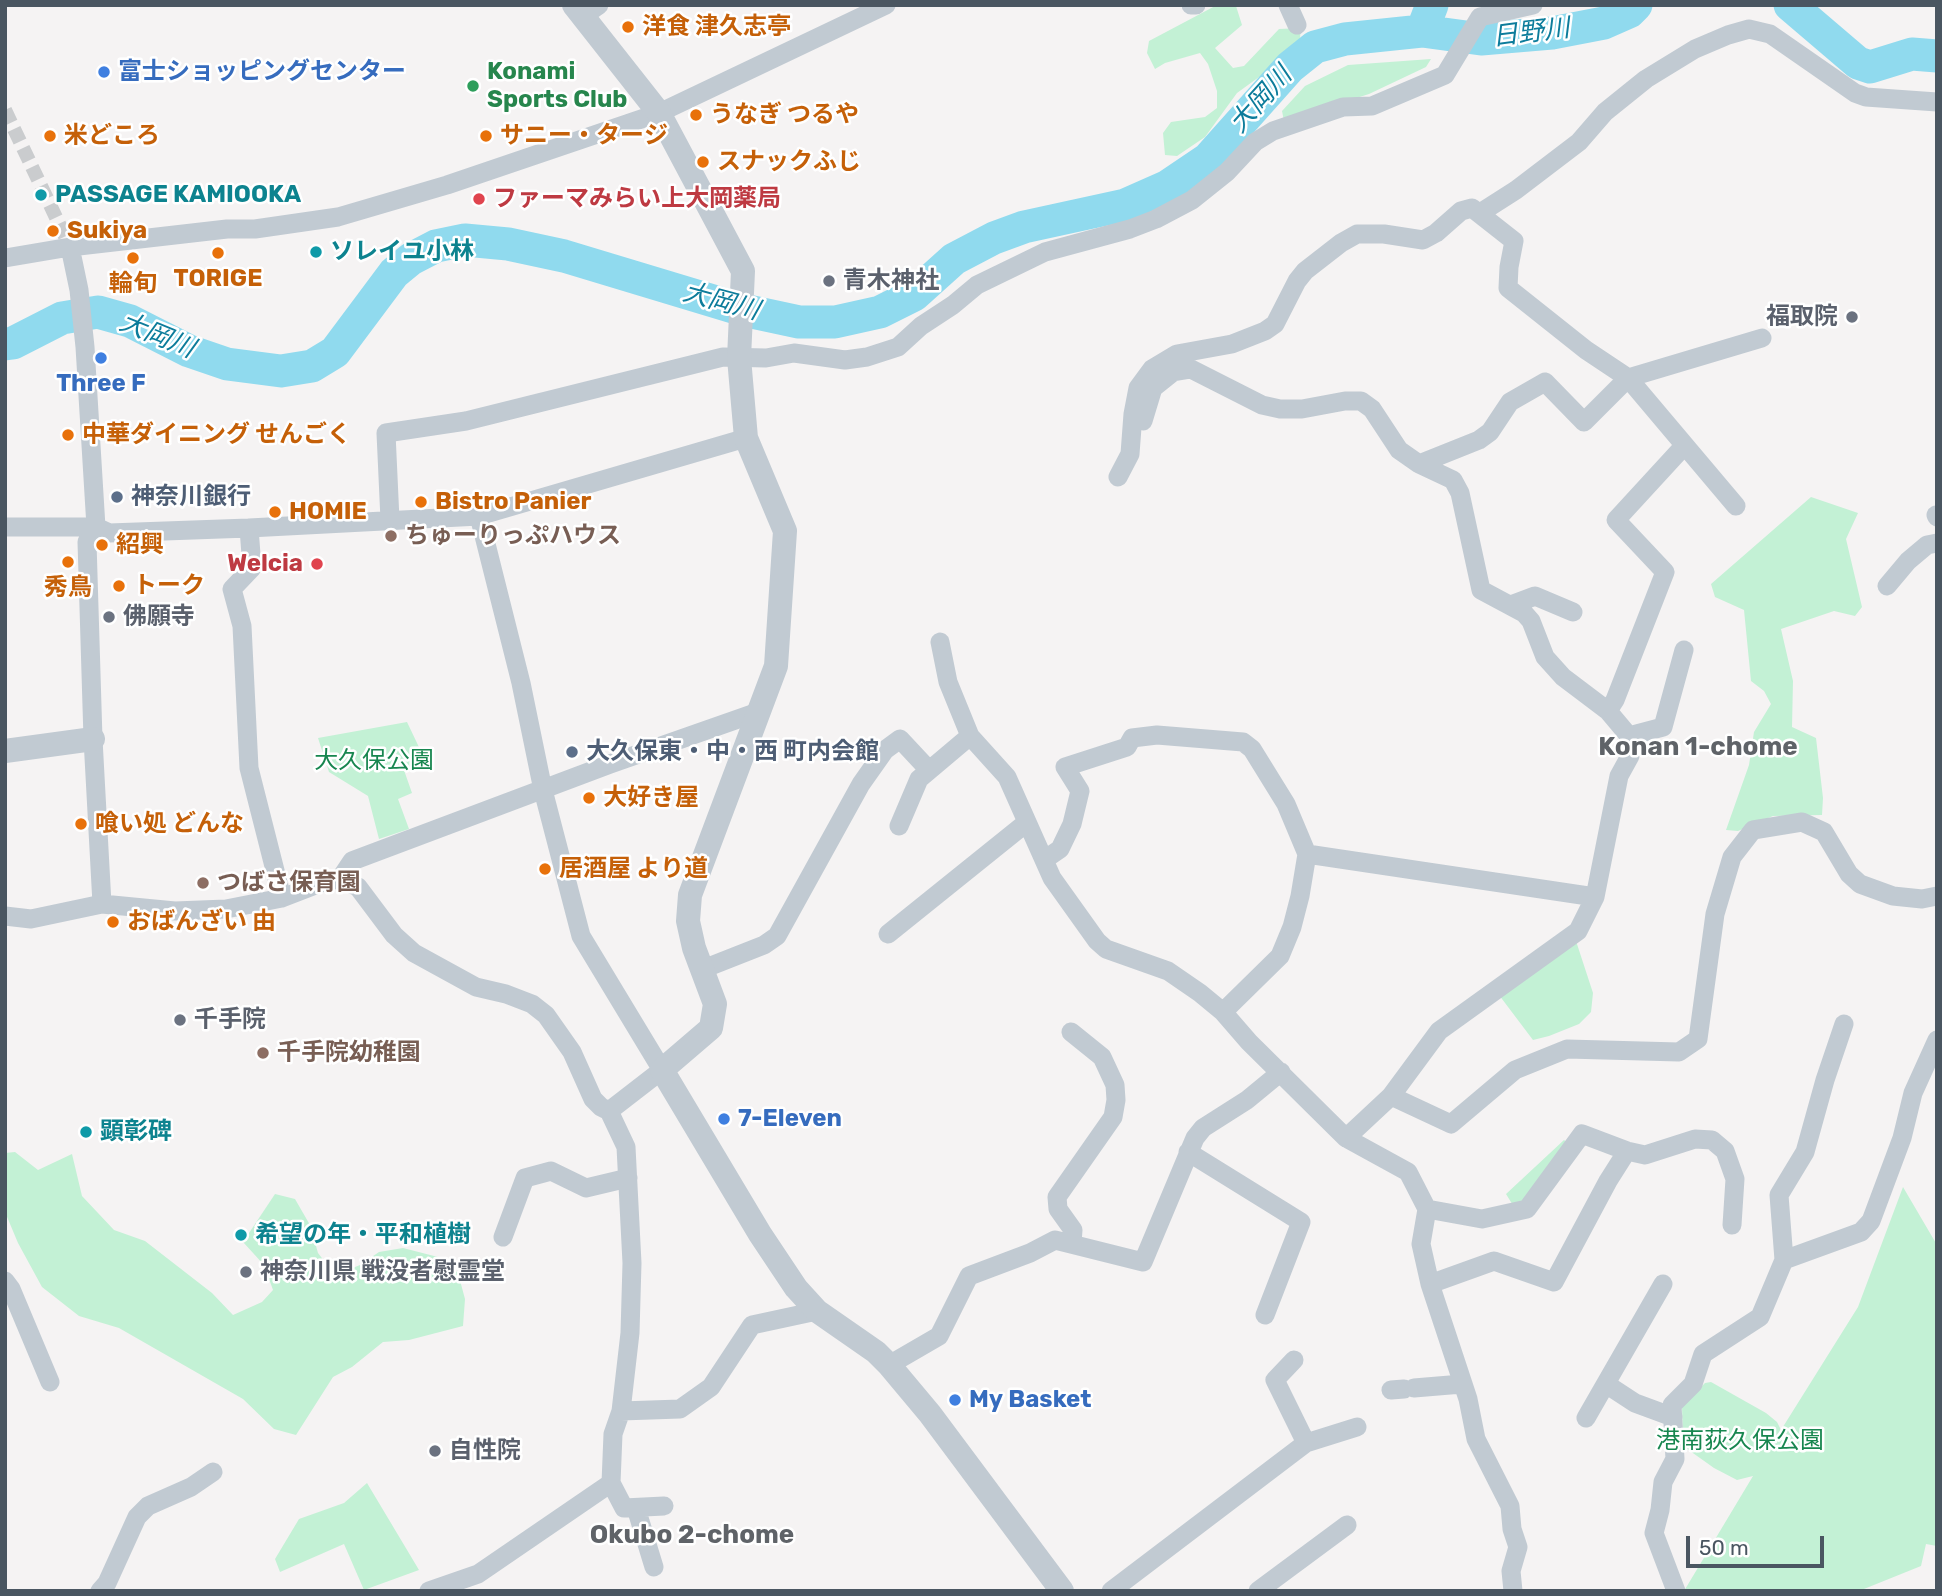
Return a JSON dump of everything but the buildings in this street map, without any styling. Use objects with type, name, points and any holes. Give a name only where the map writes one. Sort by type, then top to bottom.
[{"type":"street","points":[[5,258],[70,247],[227,229],[255,229],[338,217],[447,185],[659,113],[886,5]]},
{"type":"street","points":[[1191,5],[1196,5]]},
{"type":"street","points":[[1289,5],[1297,25]]},
{"type":"street","points":[[390,520],[386,433],[466,421],[723,357],[766,358],[794,353],[845,360],[867,357],[898,347],[921,326],[953,305],[976,285],[1045,252],[1130,229],[1192,200],[1227,172],[1255,142],[1273,131],[1343,107],[1372,106],[1445,75],[1480,18],[1533,5]]},
{"type":"street","points":[[585,9],[659,113],[743,271],[739,358],[746,438],[785,531],[776,666],[690,895],[688,921],[694,948],[715,1004],[711,1028],[609,1111]]},
{"type":"street","points":[[1480,213],[1516,190],[1579,142],[1605,112],[1646,79],[1695,49],[1749,29],[1770,34],[1856,93],[1866,97],[1937,102]]},
{"type":"street","points":[[1346,1138],[1391,1096],[1439,1031],[1578,931],[1595,897],[1619,776],[1630,756],[1629,736],[1608,711],[1563,677],[1545,657],[1531,621],[1524,613],[1481,590],[1460,492],[1453,480],[1419,464],[1399,450],[1372,409],[1361,401],[1345,401],[1302,409],[1280,409],[1262,405],[1199,372],[1184,368],[1168,375],[1153,388],[1144,414],[1139,456],[1132,472],[1118,477],[1130,454],[1138,388],[1152,369],[1177,354],[1232,344],[1265,331],[1275,324],[1305,271],[1357,234],[1384,234],[1423,240],[1467,208],[1480,213],[1514,241],[1508,288],[1587,350],[1629,378],[1736,506]]},
{"type":"street","points":[[70,247],[79,290],[85,347],[96,527],[87,542],[93,738],[102,904]]},
{"type":"street","points":[[1419,464],[1479,440],[1490,432],[1510,402],[1545,383],[1584,422],[1629,378],[1762,338]]},
{"type":"street","points":[[5,527],[96,527],[108,533],[479,516],[746,438]]},
{"type":"street","points":[[1608,711],[1615,700],[1665,572],[1616,520],[1684,446]]},
{"type":"street","points":[[479,516],[521,683],[543,790],[581,936],[780,1265],[817,1311],[876,1352],[889,1365],[930,1414],[1062,1591]]},
{"type":"street","points":[[249,528],[252,568],[232,589],[242,626],[249,768],[282,898]]},
{"type":"street","points":[[1887,586],[1908,561],[1927,545],[1937,543]]},
{"type":"street","points":[[1511,605],[1535,596],[1573,611]]},
{"type":"street","points":[[940,642],[948,682],[970,736],[1007,777],[1052,878],[1097,941],[1106,949],[1168,971],[1223,1012],[1249,1042],[1346,1138],[1408,1172],[1427,1209],[1421,1244],[1430,1284],[1468,1399],[1476,1439],[1510,1506],[1512,1530],[1518,1547],[1511,1572],[1513,1591]]},
{"type":"street","points":[[1629,736],[1663,727],[1684,650]]},
{"type":"street","points":[[340,879],[352,862],[610,764],[758,712]]},
{"type":"street","points":[[1044,860],[1060,849],[1072,824],[1080,791],[1065,767],[1127,747],[1132,738],[1157,735],[1243,742],[1252,749],[1286,804],[1307,854],[1298,907],[1280,957],[1223,1012]]},
{"type":"street","points":[[900,825],[919,779],[970,736]]},
{"type":"street","points":[[5,751],[93,738]]},
{"type":"street","points":[[704,969],[764,945],[777,936],[861,784],[885,750],[900,738],[928,769]]},
{"type":"street","points":[[1391,1096],[1451,1124],[1516,1070],[1567,1049],[1679,1052],[1698,1039],[1715,914],[1731,857],[1753,830],[1802,822],[1824,832],[1849,874],[1860,884],[1893,896],[1922,899],[1937,896]]},
{"type":"street","points":[[888,934],[1026,823]]},
{"type":"street","points":[[1307,854],[1595,897]]},
{"type":"street","points":[[5,915],[31,919],[102,904],[175,911],[226,909],[282,898],[326,881],[340,879],[358,887],[394,935],[414,953],[476,987],[532,1004],[546,1015],[572,1052],[593,1099],[609,1111],[626,1147],[632,1263],[630,1333],[621,1411],[613,1434],[611,1483],[624,1508],[664,1507]]},
{"type":"street","points":[[1676,1591],[1654,1533],[1663,1482],[1675,1459],[1672,1405],[1693,1384],[1703,1354],[1760,1317],[1784,1260],[1779,1195],[1805,1152],[1844,1024]]},
{"type":"street","points":[[1071,1032],[1102,1057],[1115,1085],[1116,1100],[1113,1117],[1057,1197],[1058,1209],[1073,1230],[1072,1243]]},
{"type":"street","points":[[1784,1260],[1861,1232],[1871,1221],[1902,1138],[1913,1093],[1937,1040]]},
{"type":"street","points":[[889,1365],[939,1336],[969,1276],[1030,1253],[1055,1240],[1143,1262],[1188,1152],[1203,1128],[1247,1100],[1281,1072]]},
{"type":"street","points":[[1427,1209],[1482,1219],[1527,1209],[1582,1134],[1645,1155],[1695,1139],[1712,1140],[1725,1151],[1735,1180],[1732,1225]]},
{"type":"street","points":[[1430,1284],[1494,1261],[1554,1282],[1627,1151]]},
{"type":"street","points":[[1188,1152],[1301,1222],[1265,1315]]},
{"type":"street","points":[[503,1237],[524,1178],[551,1171],[586,1188],[628,1178]]},
{"type":"street","points":[[5,1281],[11,1289],[50,1382]]},
{"type":"street","points":[[1586,1418],[1663,1284]]},
{"type":"street","points":[[621,1411],[680,1409],[711,1387],[752,1325],[817,1311]]},
{"type":"street","points":[[1294,1360],[1275,1380],[1306,1443]]},
{"type":"street","points":[[1403,1389],[1462,1384]]},
{"type":"street","points":[[1606,1384],[1635,1403],[1673,1417]]},
{"type":"street","points":[[1111,1591],[1306,1443],[1357,1427]]},
{"type":"street","points":[[100,1591],[107,1583],[137,1517],[148,1506],[191,1487],[213,1472]]},
{"type":"street","points":[[429,1591],[478,1574],[611,1483]]},
{"type":"street","points":[[636,1508],[654,1567]]},
{"type":"street","points":[[1258,1591],[1347,1525]]},
{"type":"green space","points":[[1217,5],[1236,6],[1242,25],[1215,48],[1233,68],[1244,66],[1279,29],[1301,28],[1299,48],[1237,93],[1205,137],[1177,156],[1165,155],[1163,133],[1171,122],[1205,117],[1217,108],[1217,91],[1208,64],[1200,53],[1165,63],[1155,69],[1147,53],[1149,41]]},
{"type":"green space","points":[[1431,59],[1426,67],[1369,94],[1284,121],[1282,111],[1305,86],[1348,65]]},
{"type":"green space","points":[[1811,497],[1858,513],[1846,539],[1862,607],[1855,616],[1834,611],[1781,629],[1793,681],[1792,727],[1816,738],[1823,798],[1822,815],[1773,816],[1738,831],[1726,830],[1749,765],[1754,732],[1771,704],[1764,691],[1751,681],[1744,610],[1715,597],[1711,584]]},
{"type":"green space","name":"大久保公園","points":[[407,722],[427,764],[405,773],[412,793],[398,799],[409,829],[379,839],[368,796],[329,772],[318,738]]},
{"type":"green space","points":[[1576,941],[1593,993],[1591,1012],[1579,1024],[1533,1040],[1499,995]]},
{"type":"green space","points":[[1564,1140],[1570,1145],[1526,1205],[1514,1207],[1506,1194]]},
{"type":"green space","points":[[15,1152],[38,1170],[72,1154],[82,1196],[114,1230],[145,1241],[212,1293],[233,1315],[262,1302],[273,1290],[264,1265],[243,1242],[275,1194],[295,1199],[310,1225],[318,1253],[335,1275],[360,1265],[379,1252],[403,1248],[438,1257],[458,1273],[465,1299],[463,1326],[409,1340],[383,1342],[352,1367],[333,1377],[296,1435],[274,1429],[243,1399],[119,1328],[79,1316],[42,1287],[5,1212],[5,1153]]},
{"type":"green space","name":"港南荻久保公園","points":[[1903,1187],[1937,1245],[1937,1546],[1926,1544],[1921,1566],[1859,1591],[1684,1591],[1753,1476],[1737,1480],[1683,1446],[1682,1406],[1705,1383],[1711,1382],[1766,1413],[1777,1422],[1781,1430],[1858,1307]]},
{"type":"green space","points":[[367,1483],[419,1570],[364,1590],[344,1544],[280,1572],[275,1559],[299,1519],[344,1503]]},
{"type":"waterway","points":[[1422,31],[1432,5]]},
{"type":"waterway","name":"大岡川","points":[[5,344],[13,343],[62,318],[98,312],[130,321],[189,351],[227,364],[281,371],[312,366],[335,352],[394,273],[411,259],[436,246],[465,240],[508,244],[564,256],[743,310],[799,322],[835,322],[880,312],[914,295],[954,259],[994,238],[1024,227],[1125,205],[1168,186],[1208,159],[1290,67],[1315,47],[1345,39],[1422,31],[1481,39],[1552,33],[1604,23],[1629,12],[1636,5]]},
{"type":"waterway","name":"日野川","points":[[1790,5],[1858,63],[1870,67],[1912,54],[1937,56]]},
{"type":"tunnel","points":[[5,110],[70,247]]},
{"type":"place","name":"洋食 津久志亭","points":[[628,27]]},
{"type":"place","name":"富士ショッピングセンター","points":[[104,72]]},
{"type":"place","name":"Konami Sports Club","points":[[473,86]]},
{"type":"place","name":"うなぎ つるや","points":[[696,115]]},
{"type":"place","name":"米どころ","points":[[50,136]]},
{"type":"place","name":"サニー・タージ","points":[[486,136]]},
{"type":"place","name":"スナックふじ","points":[[703,162]]},
{"type":"place","name":"PASSAGE KAMIOOKA","points":[[41,195]]},
{"type":"place","name":"ファーマみらい上大岡薬局","points":[[479,199]]},
{"type":"place","name":"Sukiya","points":[[53,231]]},
{"type":"place","name":"ソレイユ小林","points":[[316,252]]},
{"type":"place","name":"TORIGE","points":[[218,253]]},
{"type":"place","name":"輪旬","points":[[133,258]]},
{"type":"place","name":"青木神社","points":[[829,281]]},
{"type":"place","name":"福取院","points":[[1852,317]]},
{"type":"place","name":"Three F","points":[[101,358]]},
{"type":"place","name":"中華ダイニング せんごく","points":[[68,435]]},
{"type":"place","name":"神奈川銀行","points":[[117,497]]},
{"type":"place","name":"Bistro Panier","points":[[421,502]]},
{"type":"place","name":"HOMIE","points":[[275,512]]},
{"type":"place","name":"ちゅーりっぷハウス","points":[[391,536]]},
{"type":"place","name":"紹興","points":[[102,545]]},
{"type":"place","name":"秀鳥","points":[[68,562]]},
{"type":"place","name":"Welcia","points":[[317,564]]},
{"type":"place","name":"トーク","points":[[119,586]]},
{"type":"place","name":"佛願寺","points":[[109,617]]},
{"type":"place","name":"大久保東・中・西 町内会館","points":[[572,752]]},
{"type":"place","name":"大好き屋","points":[[589,798]]},
{"type":"place","name":"喰い処 どんな","points":[[81,824]]},
{"type":"place","name":"居酒屋 より道","points":[[545,869]]},
{"type":"place","name":"つばさ保育園","points":[[203,883]]},
{"type":"place","name":"おばんざい 由","points":[[113,922]]},
{"type":"place","name":"千手院","points":[[180,1020]]},
{"type":"place","name":"千手院幼稚園","points":[[263,1053]]},
{"type":"place","name":"7-Eleven","points":[[724,1119]]},
{"type":"place","name":"顕彰碑","points":[[86,1132]]},
{"type":"place","name":"希望の年・平和植樹","points":[[241,1235]]},
{"type":"place","name":"神奈川県 戦没者慰霊堂","points":[[246,1272]]},
{"type":"place","name":"My Basket","points":[[955,1400]]},
{"type":"place","name":"自性院","points":[[435,1451]]},
{"type":"district","name":"Konan 1-chome","points":[[1698,747]]},
{"type":"district","name":"Okubo 2-chome","points":[[692,1535]]}]
